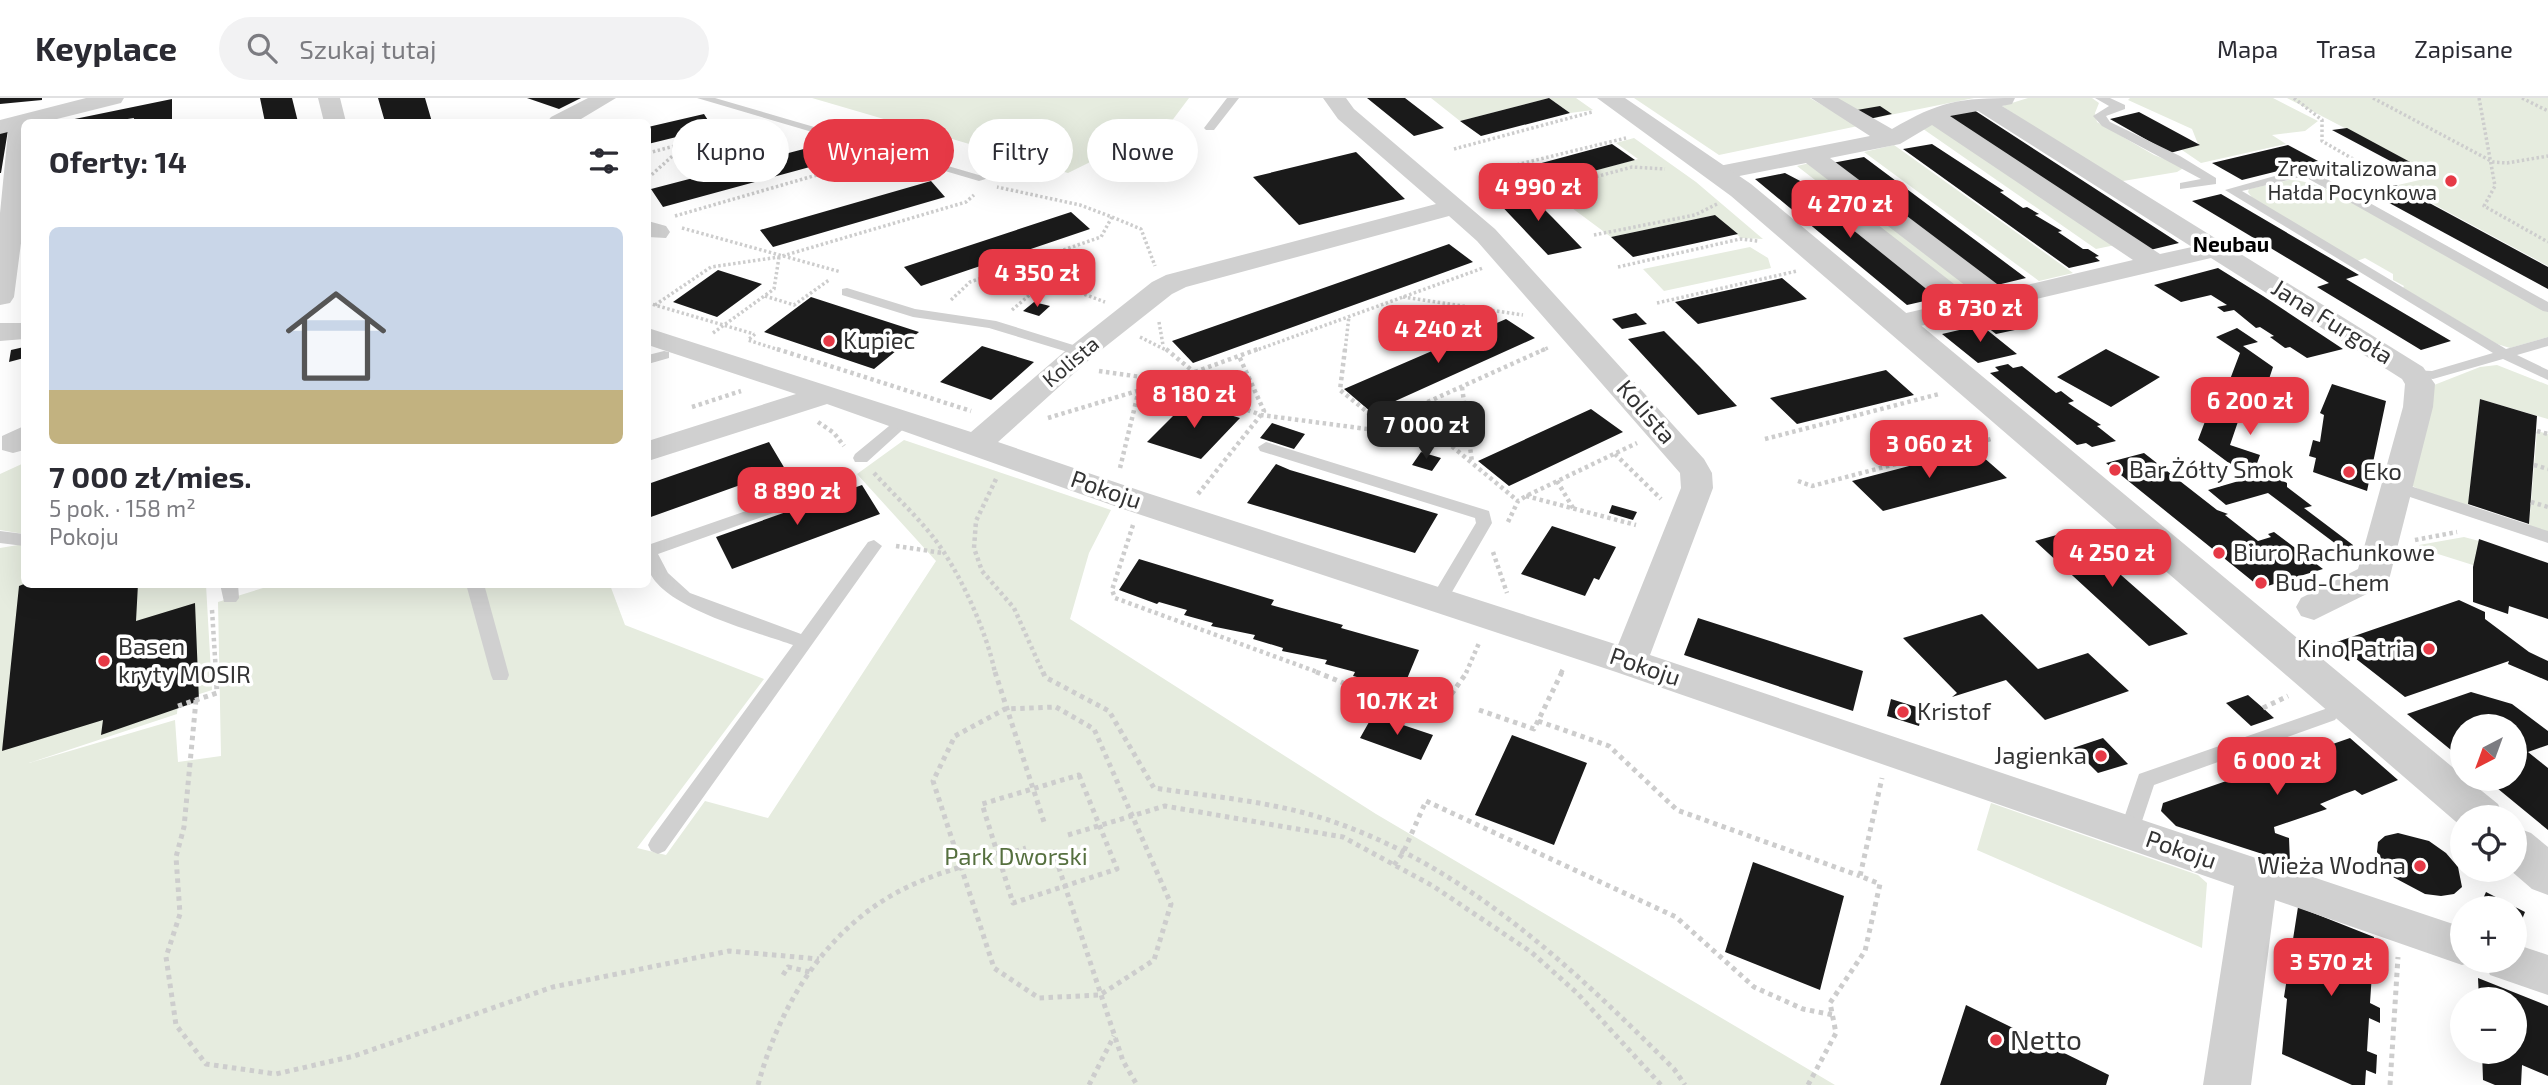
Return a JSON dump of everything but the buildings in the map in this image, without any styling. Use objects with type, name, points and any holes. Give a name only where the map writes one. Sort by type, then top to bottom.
[{"type":"street","points":[[58,119],[113,98]]},
{"type":"street","points":[[330,98],[334,119]]},
{"type":"street","points":[[565,119],[606,98]]},
{"type":"street","name":"Kolista","points":[[1334,98],[1346,114],[1486,235],[1589,347],[1688,460],[1696,473],[1698,488],[1629,662]]},
{"type":"street","points":[[1822,98],[1892,139]]},
{"type":"street","points":[[1721,186],[1781,161],[1892,139],[1924,119],[1994,100]]},
{"type":"street","name":"Jana Furgoła","points":[[1994,100],[2216,249],[2413,373],[2420,384],[2418,407],[2373,576],[2314,607]]},
{"type":"street","points":[[1604,104],[1721,186],[1899,323],[2468,805]]},
{"type":"street","points":[[1924,119],[2155,263]]},
{"type":"street","points":[[1924,119],[2127,270]]},
{"type":"street","points":[[0,297],[19,210],[16,135]]},
{"type":"street","points":[[1810,155],[2000,299]]},
{"type":"street","points":[[1781,161],[1966,307]]},
{"type":"street","name":"Kolista","points":[[975,445],[1003,421],[1087,361],[1162,288],[1176,281],[1455,207]]},
{"type":"street","points":[[1899,323],[2216,249]]},
{"type":"street","points":[[0,332],[21,331]]},
{"type":"street","name":"Pokoju","points":[[656,332],[798,393],[905,420],[1132,500],[1629,662],[2450,942]]},
{"type":"street","points":[[651,450],[798,393]]},
{"type":"street","points":[[2527,856],[2548,874]]},
{"type":"street","points":[[2227,1085],[2257,876]]},
{"type":"street","points":[[2527,968],[2548,975]]},
{"type":"lane","points":[[703,98],[968,177]]},
{"type":"lane","points":[[1210,128],[1233,98]]},
{"type":"lane","points":[[2101,98],[2122,107],[2107,110],[2099,116],[2106,124],[2176,159],[2212,181],[2183,186]]},
{"type":"lane","points":[[2548,308],[2312,177],[2296,174],[2231,190],[2505,354],[2548,376]]},
{"type":"lane","points":[[847,292],[914,313],[991,324],[1087,361]]},
{"type":"lane","points":[[651,350],[656,332]]},
{"type":"lane","points":[[2413,373],[2433,375],[2548,341]]},
{"type":"lane","points":[[860,458],[905,420]]},
{"type":"lane","points":[[1266,447],[1483,515],[1484,523],[1439,600]]},
{"type":"lane","points":[[2398,487],[2548,537]]},
{"type":"lane","points":[[651,550],[821,490]]},
{"type":"lane","points":[[0,537],[21,540]]},
{"type":"lane","points":[[658,845],[871,550]]},
{"type":"lane","points":[[651,558],[658,575],[684,597],[804,642]]},
{"type":"lane","points":[[476,588],[500,675]]},
{"type":"lane","points":[[2129,833],[2146,780],[2328,715]]},
{"type":"path","points":[[2294,98],[2322,120],[2322,141],[2360,163],[2312,177]]},
{"type":"path","points":[[2373,98],[2493,162],[2507,163],[2548,156]]},
{"type":"path","points":[[2479,98],[2493,162],[2495,186],[2484,206],[2548,242]]},
{"type":"path","points":[[2522,98],[2548,111]]},
{"type":"path","points":[[1454,149],[1604,104]]},
{"type":"path","points":[[1483,173],[1513,168],[1637,135]]},
{"type":"path","points":[[651,152],[672,146]]},
{"type":"path","points":[[651,175],[672,156]]},
{"type":"path","points":[[1543,191],[1632,167],[1667,169]]},
{"type":"path","points":[[663,226],[803,180]]},
{"type":"path","points":[[984,182],[1080,205],[1141,229],[1156,269]]},
{"type":"path","points":[[1594,235],[1695,215],[1721,186]]},
{"type":"path","points":[[656,332],[711,267],[779,257],[966,202],[976,193]]},
{"type":"path","points":[[947,303],[970,282],[1101,237],[1112,217]]},
{"type":"path","points":[[663,226],[841,272]]},
{"type":"path","points":[[1618,267],[1740,239],[1762,241]]},
{"type":"path","points":[[712,333],[774,289],[779,257]]},
{"type":"path","points":[[1034,260],[1073,290],[1107,303]]},
{"type":"path","points":[[656,332],[724,325],[755,334],[748,340],[1018,428],[1170,381],[1484,268]]},
{"type":"path","points":[[1657,303],[1805,269]]},
{"type":"path","points":[[1003,317],[1053,275]]},
{"type":"path","points":[[765,296],[794,305],[804,298]]},
{"type":"path","points":[[1403,297],[1535,315]]},
{"type":"path","points":[[651,314],[656,332]]},
{"type":"path","points":[[1349,316],[1340,390],[1381,423]]},
{"type":"path","points":[[1133,334],[1163,346],[1197,371],[1232,404]]},
{"type":"path","points":[[1369,429],[1554,345]]},
{"type":"path","points":[[1195,499],[1264,411],[1238,356]]},
{"type":"path","points":[[1087,361],[1142,377],[1170,381],[1261,415],[1443,439]]},
{"type":"path","points":[[1117,479],[1142,377]]},
{"type":"path","points":[[1462,387],[1472,462]]},
{"type":"path","points":[[1765,439],[1947,392]]},
{"type":"path","points":[[692,407],[798,393],[934,538],[989,644],[1006,709],[1045,825]]},
{"type":"path","points":[[1417,407],[1443,439],[1518,501]]},
{"type":"path","points":[[2537,431],[2548,434]]},
{"type":"path","points":[[1798,481],[1812,486],[1998,437]]},
{"type":"path","points":[[1503,532],[1518,501],[1640,442]]},
{"type":"path","points":[[975,445],[1000,472],[976,521],[974,548],[982,571],[1014,608],[1045,677],[1109,711],[1154,788],[1333,821],[1403,853],[1471,891],[1582,977],[1674,1069],[1685,1085]]},
{"type":"path","points":[[1615,454],[1662,500]]},
{"type":"path","points":[[2534,465],[2548,470]]},
{"type":"path","points":[[1557,481],[1573,509]]},
{"type":"path","points":[[1526,496],[1636,525]]},
{"type":"path","points":[[2531,502],[2548,507]]},
{"type":"path","points":[[1137,514],[1112,590],[1115,598],[1385,697],[1439,705],[1455,696],[1479,643],[1478,636]]},
{"type":"path","points":[[1630,537],[1639,519]]},
{"type":"path","points":[[2415,540],[2457,532]]},
{"type":"path","points":[[1498,542],[1493,552],[1508,595]]},
{"type":"path","points":[[871,550],[894,545],[944,554]]},
{"type":"path","points":[[177,706],[217,693],[211,601]]},
{"type":"path","points":[[1479,710],[1534,729],[1567,659]]},
{"type":"path","points":[[2263,708],[2299,692]]},
{"type":"path","points":[[196,700],[184,827],[176,857],[180,914],[166,957],[176,1025],[206,1064],[276,1074],[354,1056],[553,987],[729,951],[819,959]]},
{"type":"path","points":[[1056,707],[1094,729],[1171,904],[1154,960],[1100,995],[1039,998],[994,968],[933,781],[955,736],[1006,709],[1056,707]]},
{"type":"path","points":[[1538,721],[1609,746],[1677,810],[1880,884],[1865,951],[1830,1003],[1836,1034],[1808,1085]]},
{"type":"path","points":[[1860,876],[1888,750]]},
{"type":"path","points":[[1079,775],[1117,869],[1013,903],[982,804],[1032,789],[1079,775]]},
{"type":"path","points":[[1394,865],[1403,853],[1426,801],[1676,917],[1754,987],[1802,1009],[1832,1015]]},
{"type":"path","points":[[1068,835],[1165,806],[1281,824],[1343,837],[1488,920],[1531,952],[1585,1002],[1661,1085]]},
{"type":"path","points":[[758,1085],[761,1066],[781,1017],[819,959],[859,916],[912,885],[1026,848]]},
{"type":"path","points":[[1053,850],[1114,1035],[1137,1085]]},
{"type":"path","points":[[2390,1085],[2398,956],[2407,959]]},
{"type":"path","points":[[783,975],[788,967],[810,972]]},
{"type":"path","points":[[1088,1085],[1114,1035]]},
{"type":"green space","points":[[812,98],[1189,98],[1173,119],[1087,119],[1087,164],[1073,171],[1073,119],[968,119],[968,144],[954,140],[954,119],[884,119]]},
{"type":"green space","points":[[1431,98],[1549,98],[1460,121]]},
{"type":"green space","points":[[1549,98],[1576,98],[1593,110],[1570,113]]},
{"type":"green space","points":[[1634,98],[1810,98],[1858,126],[1719,155]]},
{"type":"green space","points":[[1829,98],[1974,98],[1865,120]]},
{"type":"green space","points":[[2028,98],[2092,98],[2099,103],[2095,113],[2097,122],[2154,155],[2185,167],[2177,172],[2117,182],[2002,106]]},
{"type":"green space","points":[[2273,98],[2318,121],[2305,131],[2272,135],[2286,144],[2201,163],[2182,150],[2198,144],[2192,129],[2128,100]]},
{"type":"green space","points":[[2287,98],[2548,98],[2548,266],[2398,185],[2437,176]]},
{"type":"green space","points":[[1932,115],[2125,243],[2096,249],[1916,124]]},
{"type":"green space","points":[[1634,138],[1696,182],[1763,239],[1741,238],[1715,215],[1611,237],[1541,185],[1638,159],[1616,143]]},
{"type":"green space","points":[[1894,145],[2073,273],[2039,281],[1864,152]]},
{"type":"green space","points":[[1814,162],[1984,293],[1966,297],[1797,166]]},
{"type":"green space","points":[[2289,180],[2319,186],[2366,207],[2548,311],[2548,337],[2510,348],[2497,344],[2403,288],[2404,286],[2393,280],[2393,274],[2365,258],[2357,261],[2253,199],[2248,192],[2249,189]]},
{"type":"green space","points":[[1750,247],[1768,258],[1771,268],[1664,291],[1643,269]]},
{"type":"green space","points":[[2497,365],[2548,385],[2548,419],[2480,399],[2468,506],[2439,499],[2400,480],[2429,387],[2480,367]]},
{"type":"green space","points":[[2537,431],[2548,434],[2548,532],[2529,526]]},
{"type":"green space","name":"Park Dworski","points":[[904,440],[1111,510],[1089,553],[1070,619],[1376,814],[1835,1085],[0,1085],[0,548],[21,544],[21,588],[206,588],[212,690],[178,701],[177,714],[29,763],[175,720],[178,762],[221,756],[218,602],[263,588],[611,588],[625,625],[764,679],[637,848],[666,855],[705,801],[768,818],[936,561],[857,474]]},
{"type":"green space","points":[[21,464],[21,534],[0,530],[0,474]]},
{"type":"green space","points":[[2464,537],[2479,541],[2476,566],[2419,548],[2419,545]]},
{"type":"green space","points":[[1991,803],[2198,875],[2207,883],[2202,948],[1977,850]]},
{"type":"place","name":"Zrewitalizowana Hałda Pocynkowa","points":[[2451,181]]},
{"type":"place","name":"Kupiec","points":[[829,341]]},
{"type":"place","name":"Bar Żółty Smok","points":[[2115,470]]},
{"type":"place","name":"Eko","points":[[2349,472]]},
{"type":"place","name":"Biuro Rachunkowe","points":[[2219,553]]},
{"type":"place","name":"Bud-Chem","points":[[2261,583]]},
{"type":"place","name":"Kino Patria","points":[[2429,649]]},
{"type":"place","name":"Basen kryty MOSIR","points":[[104,661]]},
{"type":"place","name":"Kristof","points":[[1903,712]]},
{"type":"place","name":"Jagienka","points":[[2101,756]]},
{"type":"place","name":"Wieża Wodna","points":[[2420,866]]},
{"type":"place","name":"Netto","points":[[1996,1040]]},
{"type":"district","name":"Neubau","points":[[2231,245]]}]
